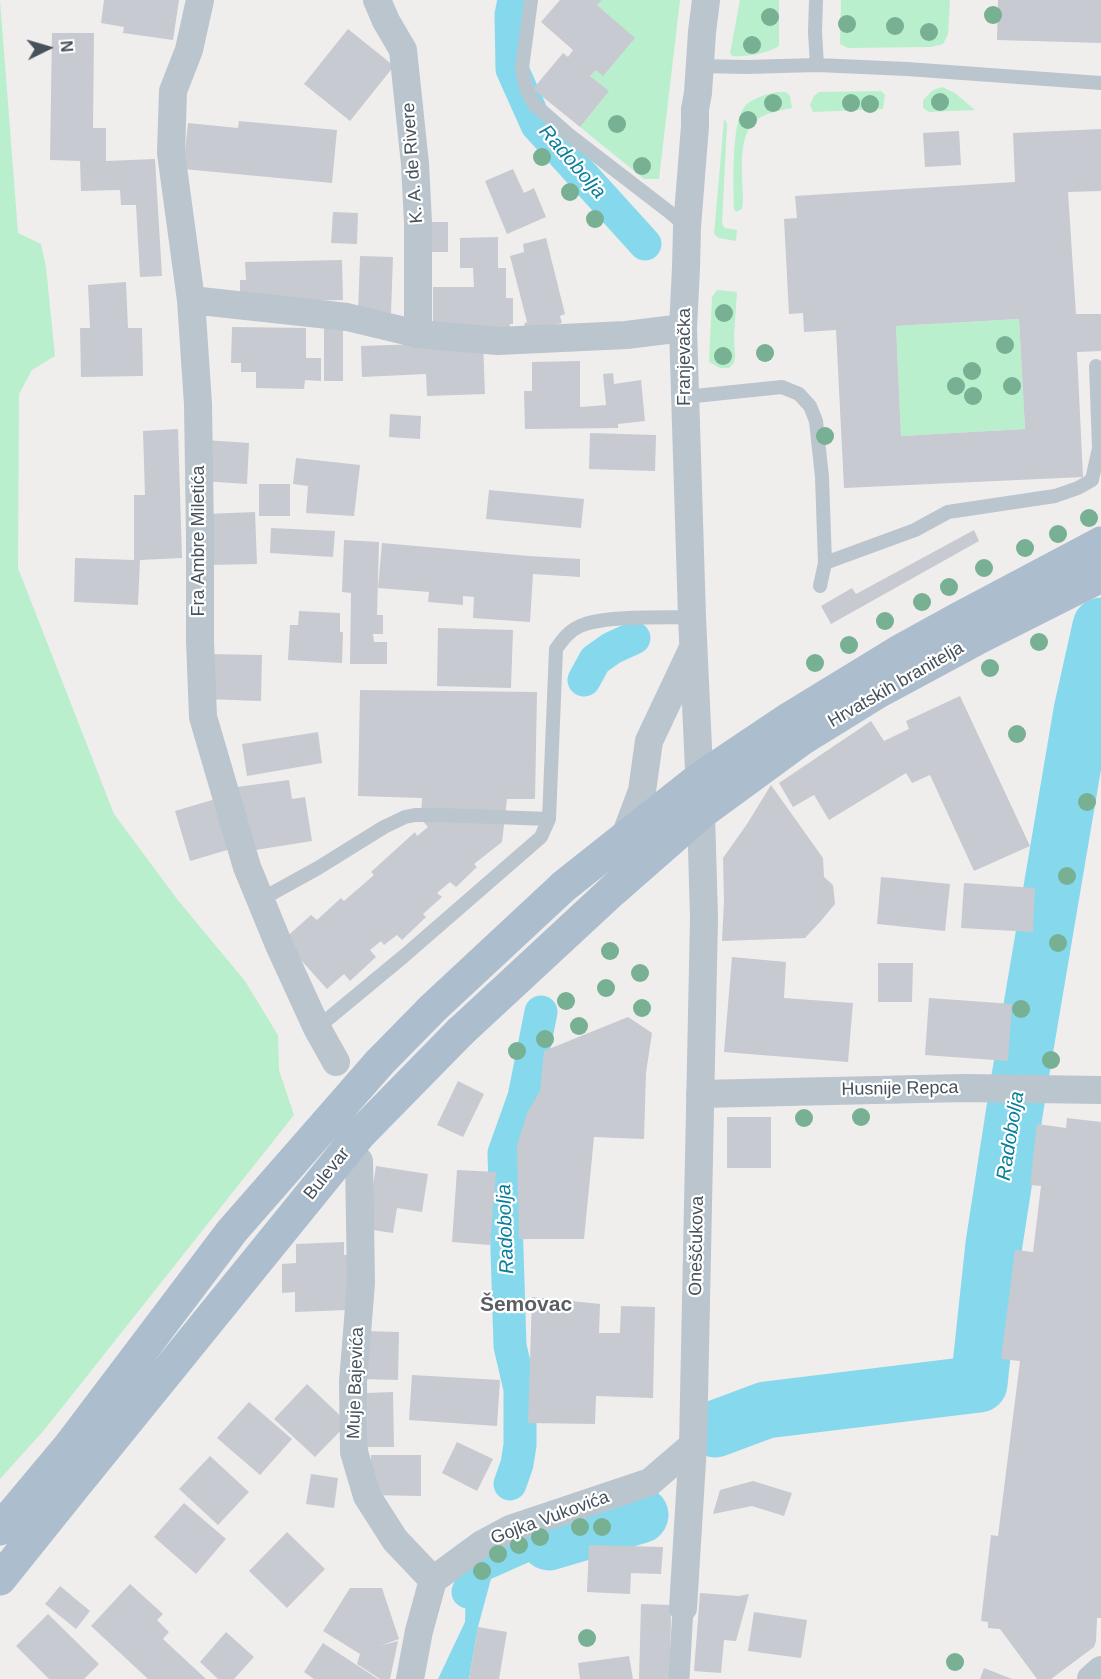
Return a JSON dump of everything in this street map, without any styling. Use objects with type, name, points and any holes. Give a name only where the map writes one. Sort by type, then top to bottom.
[{"type":"main road","points":[[0,1529],[71,1444],[232,1231],[344,1103],[433,1008],[564,886],[699,779],[790,718],[898,652],[1097,556]]},
{"type":"main road","name":"Hrvatskih branitelja","points":[[701,813],[802,739],[878,692],[982,636],[1097,556]]},
{"type":"main road","name":"Bulevar","points":[[0,1579],[359,1135],[459,1032],[612,891],[701,813]]},
{"type":"street","name":"Fra Ambre Miletića","points":[[200,0],[189,50],[173,92],[171,153],[191,300],[198,404],[203,717],[247,867],[279,945],[317,1028],[336,1062]]},
{"type":"street","name":"K. A. de Rivere","points":[[377,0],[403,50],[415,164],[418,223],[418,333]]},
{"type":"street","name":"Franjevačka","points":[[701,813],[693,648],[683,328],[687,228],[706,0]]},
{"type":"street","points":[[191,300],[347,317],[418,333],[498,341],[626,335],[683,328]]},
{"type":"street","name":"Franjevačka","points":[[624,839],[642,791],[649,741],[693,648]]},
{"type":"street","name":"Oneščukova","points":[[679,1679],[693,1445],[704,918],[701,813]]},
{"type":"street","name":"Husnije Repca","points":[[700,1094],[964,1088],[1101,1090]]},
{"type":"street","name":"Muje Bajevića","points":[[359,1161],[362,1283],[353,1382],[354,1452],[367,1496],[395,1540],[433,1580]]},
{"type":"street","name":"Gojka Vukovića","points":[[433,1580],[482,1544],[510,1529],[650,1482],[693,1445]]},
{"type":"street","points":[[410,1679],[419,1631],[433,1580]]},
{"type":"street","points":[[1091,1679],[1101,1670]]},
{"type":"lane","points":[[531,0],[522,68],[526,88],[534,104],[568,134],[687,228]]},
{"type":"lane","points":[[816,0],[817,65]]},
{"type":"lane","points":[[699,66],[817,65],[1101,83]]},
{"type":"lane","points":[[825,563],[915,530],[948,512],[1055,496],[1092,480],[1099,448],[1096,366]]},
{"type":"lane","points":[[685,397],[782,387],[799,394],[810,406],[816,421],[822,477],[825,563],[820,586]]},
{"type":"lane","points":[[317,1028],[541,837],[549,819],[556,649],[565,635],[597,621],[692,617]]},
{"type":"lane","points":[[260,900],[405,817],[440,815],[549,819]]},
{"type":"green space","points":[[0,0],[18,233],[41,244],[46,267],[55,356],[32,370],[19,394],[18,568],[114,814],[177,899],[245,981],[278,1035],[279,1070],[294,1115],[45,1429],[0,1479]]},
{"type":"green space","points":[[602,0],[680,0],[659,179],[644,179],[580,127],[608,91],[590,76],[634,38],[597,5]]},
{"type":"green space","points":[[740,0],[779,0],[779,46],[756,54],[732,56],[730,53]]},
{"type":"green space","points":[[841,0],[950,0],[948,34],[943,44],[931,47],[848,48],[840,44]]},
{"type":"green space","points":[[942,87],[955,93],[975,110],[929,112],[923,108],[923,100],[933,90]]},
{"type":"green space","points":[[881,91],[885,95],[883,109],[813,112],[810,105],[814,96],[819,92]]},
{"type":"green space","points":[[777,92],[786,92],[790,96],[792,108],[761,117],[747,132],[742,154],[742,209],[736,212],[734,209],[734,154],[738,123],[747,104]]},
{"type":"green space","points":[[724,120],[727,124],[722,224],[725,228],[737,230],[736,241],[719,238],[714,234]]},
{"type":"green space","points":[[717,290],[737,292],[735,356],[734,363],[729,368],[720,368],[709,362],[712,297]]},
{"type":"green space","points":[[1019,319],[1025,429],[901,436],[896,326]]},
{"type":"water","points":[[618,1517],[635,1523],[563,1547],[491,1579],[478,1627],[469,1679],[438,1679],[465,1622],[466,1586],[505,1544]]},
{"type":"building","points":[[104,0],[179,0],[173,40],[123,33],[124,27],[101,23]]},
{"type":"building","points":[[560,0],[602,0],[597,5],[635,38],[603,76],[596,70],[590,76],[609,91],[580,127],[533,89],[563,53],[568,57],[573,50],[541,22]]},
{"type":"building","points":[[998,0],[1101,0],[1101,43],[997,40]]},
{"type":"building","points":[[348,29],[394,66],[350,121],[304,84]]},
{"type":"building","points":[[52,33],[94,33],[93,128],[106,128],[106,161],[155,159],[162,276],[140,277],[136,205],[121,205],[120,190],[81,191],[80,161],[50,160]]},
{"type":"building","points":[[239,121],[337,130],[332,183],[183,169],[188,123],[238,128]]},
{"type":"building","points":[[1101,129],[1101,191],[1068,192],[1076,314],[1101,314],[1101,351],[1077,352],[1083,477],[844,488],[836,330],[804,332],[803,313],[789,314],[784,219],[797,218],[795,196],[1015,182],[1013,133]],"holes":[[[1019,319],[1025,429],[901,436],[896,326]]]},
{"type":"building","points":[[959,131],[961,165],[925,167],[923,133]]},
{"type":"building","points":[[513,169],[524,193],[534,188],[546,217],[507,234],[485,181]]},
{"type":"building","points":[[333,212],[358,213],[357,244],[331,243]]},
{"type":"building","points":[[424,222],[448,222],[448,252],[424,252]]},
{"type":"building","points":[[498,237],[498,268],[506,268],[506,298],[513,298],[513,324],[510,324],[509,328],[433,328],[433,287],[474,287],[473,268],[460,268],[460,238]]},
{"type":"building","points":[[546,238],[565,314],[560,316],[562,323],[526,331],[524,324],[527,322],[510,256],[524,252],[523,244]]},
{"type":"building","points":[[360,256],[393,257],[391,313],[358,312]]},
{"type":"building","points":[[342,260],[343,300],[240,302],[240,280],[246,280],[245,262]]},
{"type":"building","points":[[126,282],[128,328],[142,328],[143,376],[81,377],[80,328],[90,328],[88,285]]},
{"type":"building","points":[[343,325],[343,381],[324,381],[324,326]]},
{"type":"building","points":[[232,327],[306,328],[306,358],[321,358],[321,381],[305,380],[304,389],[256,388],[256,372],[241,372],[241,363],[231,363]]},
{"type":"building","points":[[483,342],[485,394],[427,396],[426,374],[362,377],[361,346]]},
{"type":"building","points":[[580,361],[580,407],[606,405],[603,374],[613,373],[614,384],[641,380],[645,421],[618,424],[618,428],[525,429],[524,391],[532,391],[532,362]]},
{"type":"building","points":[[390,414],[421,416],[420,439],[389,437]]},
{"type":"building","points":[[178,429],[182,558],[140,560],[138,605],[74,602],[75,558],[134,560],[134,495],[145,495],[143,431]]},
{"type":"building","points":[[590,433],[656,435],[655,471],[589,469]]},
{"type":"building","points":[[205,440],[249,443],[247,484],[202,481]]},
{"type":"building","points":[[296,458],[360,465],[354,516],[306,513],[308,486],[293,484]]},
{"type":"building","points":[[259,484],[290,484],[290,516],[259,516]]},
{"type":"building","points":[[489,490],[584,499],[581,528],[486,519]]},
{"type":"building","points":[[255,512],[257,564],[208,565],[206,514]]},
{"type":"building","points":[[271,528],[335,531],[333,557],[270,553]]},
{"type":"building","points":[[974,530],[979,541],[831,624],[821,606],[852,588],[856,594]]},
{"type":"building","points":[[344,540],[379,542],[377,615],[383,615],[383,634],[373,634],[374,642],[387,642],[387,664],[350,664],[351,593],[342,592]]},
{"type":"building","points":[[382,543],[580,559],[580,577],[533,574],[530,622],[473,618],[474,597],[463,596],[463,605],[428,602],[429,592],[378,588]]},
{"type":"building","points":[[299,611],[340,613],[340,632],[343,632],[342,663],[288,660],[290,625],[298,625]]},
{"type":"building","points":[[438,628],[513,630],[511,688],[437,686]]},
{"type":"building","points":[[208,654],[262,655],[261,701],[206,699]]},
{"type":"building","points":[[360,690],[537,692],[535,799],[507,799],[502,842],[474,864],[477,867],[456,887],[450,882],[437,893],[442,897],[423,914],[426,917],[402,940],[397,935],[384,945],[381,941],[370,950],[376,957],[350,981],[344,974],[327,989],[283,940],[311,915],[317,920],[341,898],[344,901],[374,875],[371,872],[415,832],[417,836],[428,827],[421,819],[422,798],[358,796]]},
{"type":"building","points":[[960,696],[1030,846],[974,871],[930,775],[912,783],[906,773],[829,820],[814,795],[793,807],[779,783],[871,721],[884,741],[909,729],[906,721]]},
{"type":"building","points":[[318,732],[322,763],[247,776],[242,744]]},
{"type":"building","points":[[289,780],[292,799],[305,797],[312,841],[249,851],[229,788]]},
{"type":"building","points":[[771,785],[823,858],[824,877],[833,885],[835,904],[805,938],[722,941],[723,858]]},
{"type":"building","points":[[219,798],[234,848],[190,861],[175,811]]},
{"type":"building","points":[[881,877],[950,884],[945,931],[877,924]]},
{"type":"building","points":[[964,883],[1035,888],[1033,932],[961,928]]},
{"type":"building","points":[[732,957],[786,962],[784,998],[853,1003],[848,1062],[724,1052]]},
{"type":"building","points":[[878,963],[913,963],[912,1002],[878,1002]]},
{"type":"building","points":[[929,998],[1012,1004],[1008,1061],[925,1055]]},
{"type":"building","points":[[628,1017],[652,1033],[646,1073],[644,1139],[594,1137],[584,1239],[519,1239],[517,1145],[528,1111],[540,1091],[544,1051]]},
{"type":"building","points":[[458,1081],[484,1094],[463,1137],[437,1125]]},
{"type":"building","points":[[727,1117],[771,1117],[771,1168],[727,1168]]},
{"type":"building","points":[[1067,1118],[1101,1122],[1101,1618],[1097,1618],[1094,1647],[1051,1679],[1037,1679],[1000,1629],[988,1628],[988,1622],[981,1621],[991,1535],[998,1536],[1020,1361],[1001,1359],[1015,1250],[1033,1252],[1041,1186],[1030,1185],[1037,1124],[1066,1128]]},
{"type":"building","points":[[376,1166],[428,1174],[422,1212],[397,1208],[393,1233],[366,1229]]},
{"type":"building","points":[[457,1170],[496,1172],[490,1245],[452,1242]]},
{"type":"building","points":[[344,1242],[344,1255],[352,1254],[347,1310],[295,1312],[295,1292],[282,1293],[282,1264],[296,1263],[296,1244]]},
{"type":"building","points":[[532,1297],[600,1304],[599,1333],[620,1333],[621,1306],[655,1307],[653,1398],[596,1396],[595,1424],[528,1423]]},
{"type":"building","points":[[363,1331],[399,1332],[398,1380],[361,1379]]},
{"type":"building","points":[[412,1375],[500,1380],[497,1426],[409,1420]]},
{"type":"building","points":[[307,1384],[348,1423],[315,1457],[274,1419]]},
{"type":"building","points":[[393,1392],[394,1447],[368,1447],[367,1393]]},
{"type":"building","points":[[249,1402],[292,1439],[260,1475],[217,1438]]},
{"type":"building","points":[[457,1442],[493,1459],[477,1491],[442,1473]]},
{"type":"building","points":[[371,1455],[421,1455],[421,1496],[371,1495]]},
{"type":"building","points":[[210,1456],[249,1492],[218,1525],[179,1489]]},
{"type":"building","points":[[311,1474],[338,1478],[334,1508],[306,1504]]},
{"type":"building","points":[[753,1481],[792,1493],[784,1516],[752,1506],[713,1514],[720,1490]]},
{"type":"building","points":[[184,1503],[226,1539],[196,1574],[154,1537]]},
{"type":"building","points":[[287,1532],[325,1569],[287,1608],[249,1571]]},
{"type":"building","points":[[589,1545],[663,1547],[661,1574],[631,1573],[630,1594],[587,1592]]},
{"type":"building","points":[[130,1584],[163,1614],[157,1620],[169,1632],[163,1639],[206,1679],[148,1679],[91,1626]]},
{"type":"building","points":[[60,1586],[90,1611],[76,1629],[45,1604]]},
{"type":"building","points":[[350,1588],[382,1588],[399,1639],[380,1646],[398,1641],[390,1679],[380,1679],[357,1664],[360,1654],[323,1631]]},
{"type":"building","points":[[700,1593],[739,1596],[749,1594],[736,1641],[724,1640],[721,1673],[694,1671]]},
{"type":"building","points":[[641,1604],[671,1605],[670,1679],[639,1679]]},
{"type":"building","points":[[754,1612],[807,1620],[801,1658],[748,1651]]},
{"type":"building","points":[[48,1614],[99,1664],[84,1679],[49,1679],[16,1646]]},
{"type":"building","points":[[478,1627],[507,1632],[499,1679],[469,1679]]},
{"type":"building","points":[[226,1632],[254,1657],[234,1679],[218,1679],[200,1662]]},
{"type":"building","points":[[323,1643],[378,1679],[314,1679],[304,1672]]},
{"type":"building","points":[[629,1656],[633,1679],[580,1679],[578,1663]]},
{"type":"building","points":[[984,1668],[1012,1679],[980,1679]]},
{"type":"waterway","name":"Radobolja","points":[[514,0],[511,15],[512,69],[537,125],[645,244]]},
{"type":"waterway","name":"Radobolja","points":[[715,1429],[766,1410],[979,1384],[994,1244],[1018,1089],[1082,711],[1101,626]]},
{"type":"waterway","name":"Radobolja","points":[[584,680],[595,660],[612,648],[634,638]]},
{"type":"waterway","name":"Radobolja","points":[[510,1484],[517,1464],[520,1445],[520,1389],[510,1346],[504,1153],[524,1097],[541,1012]]},
{"type":"waterway","name":"Radobolja","points":[[549,1542],[640,1515]]},
{"type":"waterway","name":"Radobolja","points":[[468,1592],[482,1554]]},
{"type":"district","name":"Šemovac","points":[[526,1305]]}]
